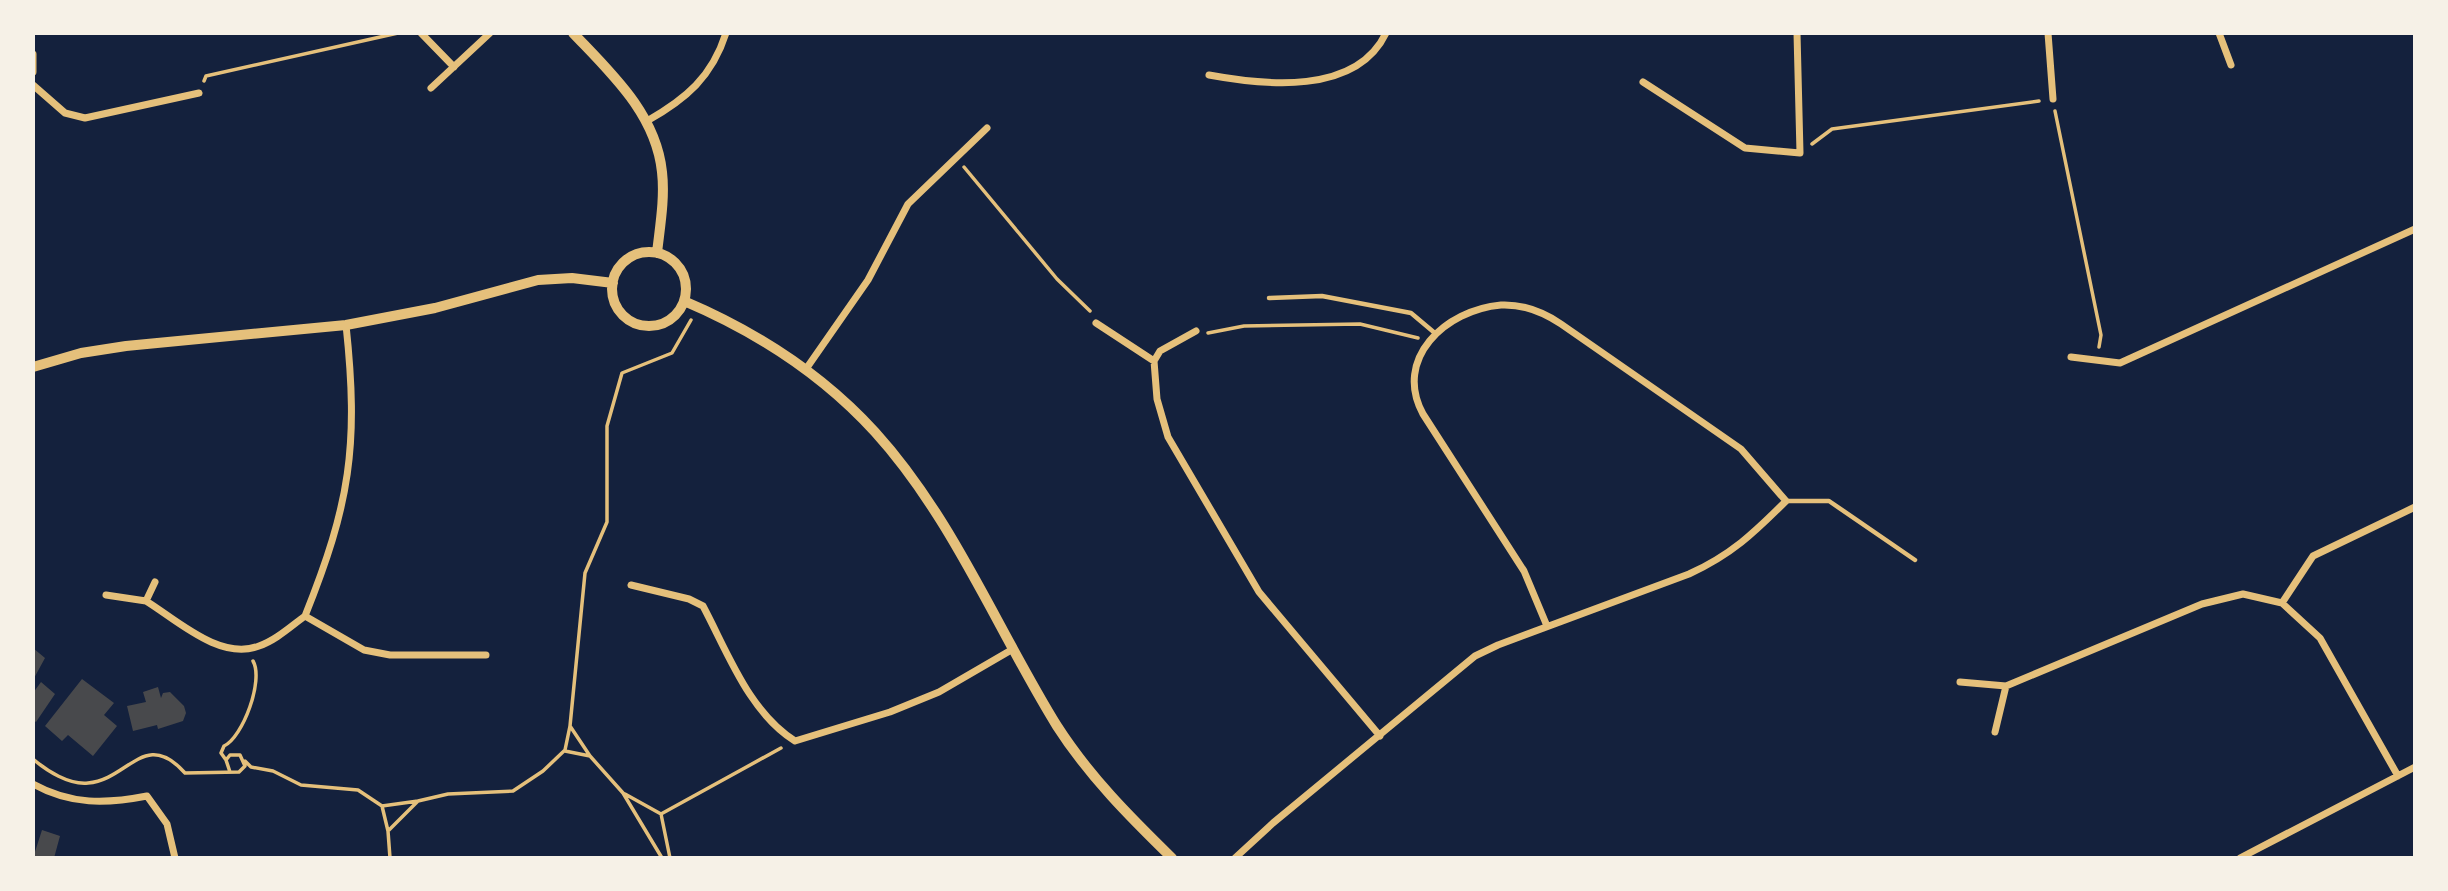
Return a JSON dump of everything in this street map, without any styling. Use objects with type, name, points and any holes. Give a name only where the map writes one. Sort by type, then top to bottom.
[{"type":"street","points":[[421,33],[454,67]]},
{"type":"street","points":[[431,88],[490,33]]},
{"type":"street","points":[[573,33],[619,83],[647,121],[657,147],[662,173],[657,253]]},
{"type":"street","points":[[647,121],[687,97],[699,84],[715,61],[726,33]]},
{"type":"street","points":[[1209,75],[1259,85],[1319,81],[1360,64],[1386,33]]},
{"type":"street","points":[[1643,82],[1745,148],[1800,153],[1797,33]]},
{"type":"street","points":[[2048,33],[2053,99]]},
{"type":"street","points":[[2219,33],[2231,65]]},
{"type":"street","points":[[33,54],[33,72]]},
{"type":"street","points":[[33,85],[65,113],[85,118],[199,93]]},
{"type":"street","points":[[806,369],[868,280],[908,204],[987,128]]},
{"type":"street","points":[[2071,357],[2120,363],[2415,229]]},
{"type":"street","points":[[642,253],[657,253],[671,259],[682,272],[686,283],[684,300],[677,313],[666,322],[642,325],[632,322],[619,310],[613,294],[613,284],[618,269],[630,258],[642,253]]},
{"type":"street","points":[[34,364],[126,346],[346,325],[435,308],[537,280],[572,278],[613,284]]},
{"type":"street","points":[[684,300],[741,327],[806,369],[848,404],[900,462],[935,513],[1057,726],[1094,777],[1172,858]]},
{"type":"street","points":[[1235,858],[1475,656],[1720,561],[1745,542],[1786,501],[1741,449],[1547,315],[1516,306],[1489,307],[1472,312],[1428,341],[1415,365],[1414,392],[1418,404],[1524,571],[1547,626]]},
{"type":"street","points":[[1096,323],[1154,360]]},
{"type":"street","points":[[106,595],[146,601],[221,647],[246,650],[273,639],[305,616],[342,514],[351,461],[354,408],[346,325]]},
{"type":"street","points":[[1195,331],[1160,351],[1154,360],[1157,399],[1168,437],[1259,592],[1380,736]]},
{"type":"street","points":[[2282,603],[2313,556],[2415,507]]},
{"type":"street","points":[[146,601],[155,582]]},
{"type":"street","points":[[631,585],[689,599],[702,606],[758,709],[776,729],[795,741],[902,707],[939,692],[1013,649]]},
{"type":"street","points":[[1960,682],[2006,686],[2202,604],[2243,594],[2282,603],[2320,638],[2398,776]]},
{"type":"street","points":[[305,616],[364,650],[390,654],[486,655]]},
{"type":"street","points":[[1995,732],[2006,686]]},
{"type":"street","points":[[2240,858],[2415,767]]},
{"type":"street","points":[[33,783],[68,799],[91,803],[147,796],[167,824],[175,858]]},
{"type":"lane","points":[[1269,299],[1322,296],[1411,313],[1421,318],[1436,334]]},
{"type":"lane","points":[[1786,501],[1829,501],[1914,560]]},
{"type":"path","points":[[199,93],[206,76],[398,33]]},
{"type":"path","points":[[1800,153],[1832,130],[2053,99],[2101,335],[2097,360]]},
{"type":"path","points":[[956,158],[1057,279],[1089,310],[1096,323]]},
{"type":"path","points":[[226,760],[237,754],[251,767],[274,771],[301,785],[358,790],[382,806],[418,802],[448,794],[513,791],[543,771],[565,750],[570,726],[585,573],[607,522],[607,426],[622,373],[672,353],[697,306]]},
{"type":"path","points":[[1195,331],[1205,334],[1244,326],[1360,324],[1428,341]]},
{"type":"path","points":[[230,772],[221,754],[224,747],[232,742],[255,693],[258,670],[246,650]]},
{"type":"path","points":[[570,726],[590,755],[623,793],[662,858]]},
{"type":"path","points":[[661,814],[758,758],[795,741]]},
{"type":"path","points":[[565,750],[590,755]]},
{"type":"path","points":[[33,760],[47,770],[87,784],[109,775],[137,758],[162,755],[174,761],[185,774],[243,770],[245,761]]},
{"type":"path","points":[[623,793],[661,814],[670,858]]},
{"type":"path","points":[[388,831],[418,802]]},
{"type":"path","points":[[382,806],[388,831],[390,858]]},
{"type":"building","points":[[33,648],[45,658],[33,680]]},
{"type":"building","points":[[82,679],[114,703],[104,715],[117,726],[93,756],[68,735],[62,741],[45,726]]},
{"type":"building","points":[[41,682],[55,694],[36,722],[33,720],[33,693]]},
{"type":"building","points":[[158,687],[161,698],[163,693],[170,692],[184,706],[186,713],[183,721],[158,729],[157,725],[133,731],[127,706],[146,702],[143,692]]},
{"type":"building","points":[[42,830],[60,836],[54,858],[33,858]]}]
